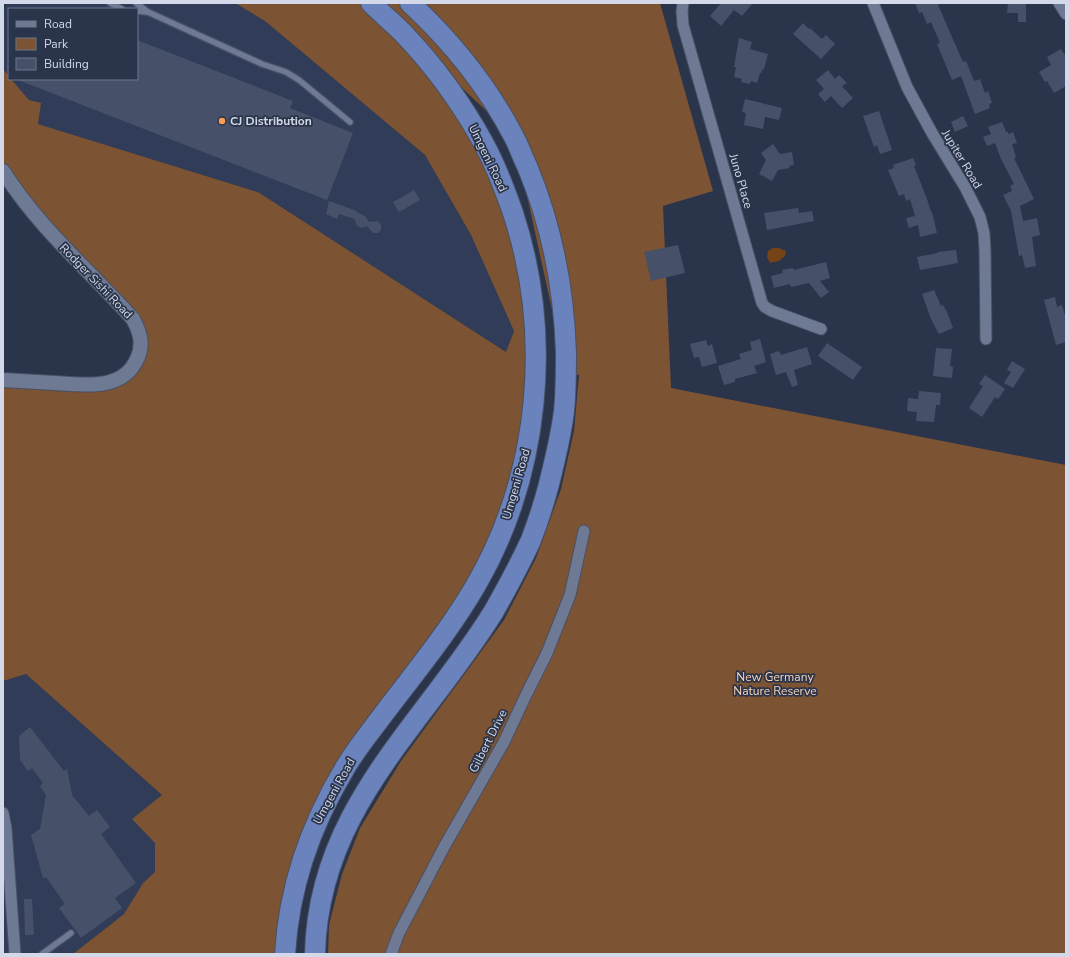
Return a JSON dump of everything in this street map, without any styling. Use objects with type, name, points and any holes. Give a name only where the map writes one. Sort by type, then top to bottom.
[{"type":"highway","name":"Umgeni Road","points":[[285,954],[290,906],[295,883],[304,853],[324,807],[346,766],[453,622],[476,586],[494,551],[510,511],[525,458],[530,432],[535,385],[536,333],[528,267],[505,190],[485,146],[457,100],[431,65],[403,33],[371,3]]},
{"type":"highway","points":[[410,3],[430,22],[460,57],[487,92],[514,137]]},
{"type":"highway","points":[[315,954],[317,919],[326,878],[339,841],[366,790],[393,749],[471,646],[516,572],[534,531],[544,502],[556,457],[564,409],[566,373],[565,336],[559,274],[546,218],[514,137],[488,83],[467,51],[426,3]]},
{"type":"street","name":"Juno Place","points":[[683,3],[683,25],[762,302],[765,307],[772,311],[821,329]]},
{"type":"street","name":"Jupiter Road","points":[[873,3],[907,87],[980,217],[984,233],[985,251],[986,338]]},
{"type":"street","points":[[1059,3],[1066,14]]},
{"type":"street","name":"Rodger Sishi Road","points":[[3,171],[45,227],[133,319],[140,333],[141,345],[139,356],[134,368],[122,377],[108,383],[79,385],[3,380]]},
{"type":"street","name":"Gilbert Drive","points":[[391,954],[399,934],[444,847],[462,818],[504,742],[547,653],[570,595],[584,531]]},
{"type":"street","points":[[3,813],[6,828],[15,954]]},
{"type":"lane","points":[[110,3],[120,8]]},
{"type":"lane","points":[[136,3],[148,12],[262,64],[286,72],[300,80],[350,122]]},
{"type":"lane","points":[[138,11],[148,12]]},
{"type":"lane","points":[[42,954],[71,933]]},
{"type":"shaded area","points":[[7,3],[235,3],[265,21],[425,155],[471,235],[514,331],[506,352],[258,192],[38,124],[29,100],[12,80],[138,80],[138,8],[8,8],[8,75],[3,69],[3,13]]},
{"type":"shaded area","points":[[773,248],[779,248],[786,251],[785,256],[779,261],[770,263],[767,257],[768,251]]},
{"type":"shaded area","points":[[26,674],[162,795],[155,843],[155,872],[143,883],[124,914],[73,954],[3,954],[3,681]]},
{"type":"green space","points":[[235,3],[368,3],[457,102],[519,235],[531,406],[493,552],[322,807],[285,954],[73,954],[124,914],[143,883],[155,872],[155,843],[132,819],[162,795],[26,674],[3,681],[3,381],[124,378],[140,330],[45,226],[3,167],[3,69],[8,75],[8,80],[12,80],[29,100],[41,103],[38,124],[258,192],[506,352],[514,331],[471,235],[425,155],[265,21]]},
{"type":"green space","name":"New Germany Nature Reserve","points":[[372,3],[660,3],[713,191],[663,206],[671,388],[1066,465],[1066,954],[328,954],[329,925],[342,874],[360,828],[401,761],[504,620],[536,558],[561,489],[574,431],[579,375],[566,373],[514,137]]},
{"type":"building","points":[[721,3],[753,3],[742,16],[734,10],[721,26],[710,16]]},
{"type":"building","points":[[915,3],[942,3],[938,5],[963,62],[966,61],[974,81],[980,79],[985,93],[988,91],[992,103],[989,104],[990,108],[975,114],[961,76],[952,80],[937,44],[940,43],[931,22],[927,24],[922,12],[919,13]]},
{"type":"building","points":[[1008,3],[1026,4],[1026,22],[1018,22],[1018,13],[1007,13]]},
{"type":"building","points":[[803,23],[822,39],[826,35],[835,44],[821,59],[793,34]]},
{"type":"building","points":[[739,38],[752,42],[750,49],[768,54],[764,69],[760,73],[757,83],[751,81],[750,84],[741,82],[742,79],[734,77],[736,67],[734,67]]},
{"type":"building","name":"CJ Distribution","points":[[138,40],[293,101],[290,108],[353,133],[327,200],[18,80],[138,80]]},
{"type":"building","points":[[1061,49],[1066,57],[1066,86],[1054,93],[1047,81],[1045,82],[1039,72],[1051,65],[1047,57]]},
{"type":"building","points":[[828,70],[835,79],[839,75],[847,83],[842,86],[853,98],[842,108],[831,96],[825,102],[818,94],[824,89],[816,80]]},
{"type":"building","points":[[745,99],[782,108],[779,120],[765,117],[763,129],[744,125],[746,113],[742,112]]},
{"type":"building","points":[[879,111],[892,150],[880,154],[877,145],[874,147],[863,116]]},
{"type":"building","points":[[963,116],[968,126],[955,132],[951,122]]},
{"type":"building","points":[[1002,122],[1008,134],[1013,132],[1017,143],[1012,144],[1016,157],[1014,158],[1034,199],[1020,206],[1023,221],[1037,218],[1040,235],[1032,237],[1036,266],[1025,268],[1022,255],[1019,256],[1011,211],[1003,195],[1012,191],[1010,186],[1014,184],[1001,159],[995,143],[987,146],[983,137],[991,134],[988,127]]},
{"type":"building","points":[[773,144],[780,154],[792,152],[794,165],[789,166],[790,168],[778,170],[772,181],[759,174],[766,160],[761,153]]},
{"type":"building","points":[[913,158],[916,165],[914,166],[932,212],[937,233],[920,237],[918,225],[909,228],[906,218],[915,216],[910,199],[906,201],[904,194],[899,196],[888,170],[894,168],[893,165]]},
{"type":"building","points":[[414,190],[420,200],[399,212],[393,202]]},
{"type":"building","points":[[329,201],[357,211],[356,212],[365,216],[369,222],[378,221],[381,225],[381,230],[378,233],[373,233],[367,226],[362,228],[357,226],[354,218],[339,214],[337,219],[326,214]]},
{"type":"building","points":[[798,208],[799,213],[812,211],[814,221],[767,230],[764,213]]},
{"type":"building","points":[[678,245],[685,273],[651,281],[644,252]]},
{"type":"building","points":[[956,250],[958,263],[920,270],[917,257],[938,252]]},
{"type":"building","points":[[826,262],[830,278],[820,281],[829,292],[821,298],[809,283],[791,287],[790,284],[774,288],[771,276],[783,273],[782,270],[793,268],[794,270]]},
{"type":"building","points":[[934,290],[941,306],[943,305],[947,312],[953,328],[939,334],[931,319],[922,294]]},
{"type":"building","points":[[1055,297],[1057,307],[1062,305],[1066,319],[1066,342],[1056,345],[1044,300]]},
{"type":"building","points":[[760,339],[766,362],[754,366],[757,373],[735,379],[735,382],[724,385],[718,366],[741,359],[739,354],[752,350],[750,342]]},
{"type":"building","points":[[706,340],[708,346],[712,344],[717,363],[702,367],[699,357],[694,358],[690,344]]},
{"type":"building","points":[[827,343],[862,367],[853,380],[818,356]]},
{"type":"building","points":[[807,347],[812,364],[794,370],[798,385],[792,387],[786,372],[776,375],[770,354],[779,351],[781,355]]},
{"type":"building","points":[[936,348],[952,349],[950,366],[953,367],[952,378],[933,376]]},
{"type":"building","points":[[1012,361],[1025,369],[1013,388],[1004,383],[1011,372],[1007,370]]},
{"type":"building","points":[[985,375],[1005,389],[998,399],[995,397],[982,417],[969,408],[983,386],[979,384]]},
{"type":"building","points":[[919,391],[941,393],[940,405],[936,405],[934,422],[916,421],[917,412],[907,411],[908,398],[918,399]]},
{"type":"building","points":[[30,727],[64,771],[67,769],[72,795],[89,816],[97,810],[110,827],[101,834],[136,883],[115,898],[122,908],[81,938],[59,908],[65,904],[46,877],[43,878],[31,835],[40,829],[46,795],[40,786],[43,783],[32,768],[28,771],[20,760],[19,736]]},
{"type":"building","points":[[24,899],[32,899],[34,935],[25,935]]},
{"type":"place","name":"CJ Distribution","points":[[222,121]]}]
